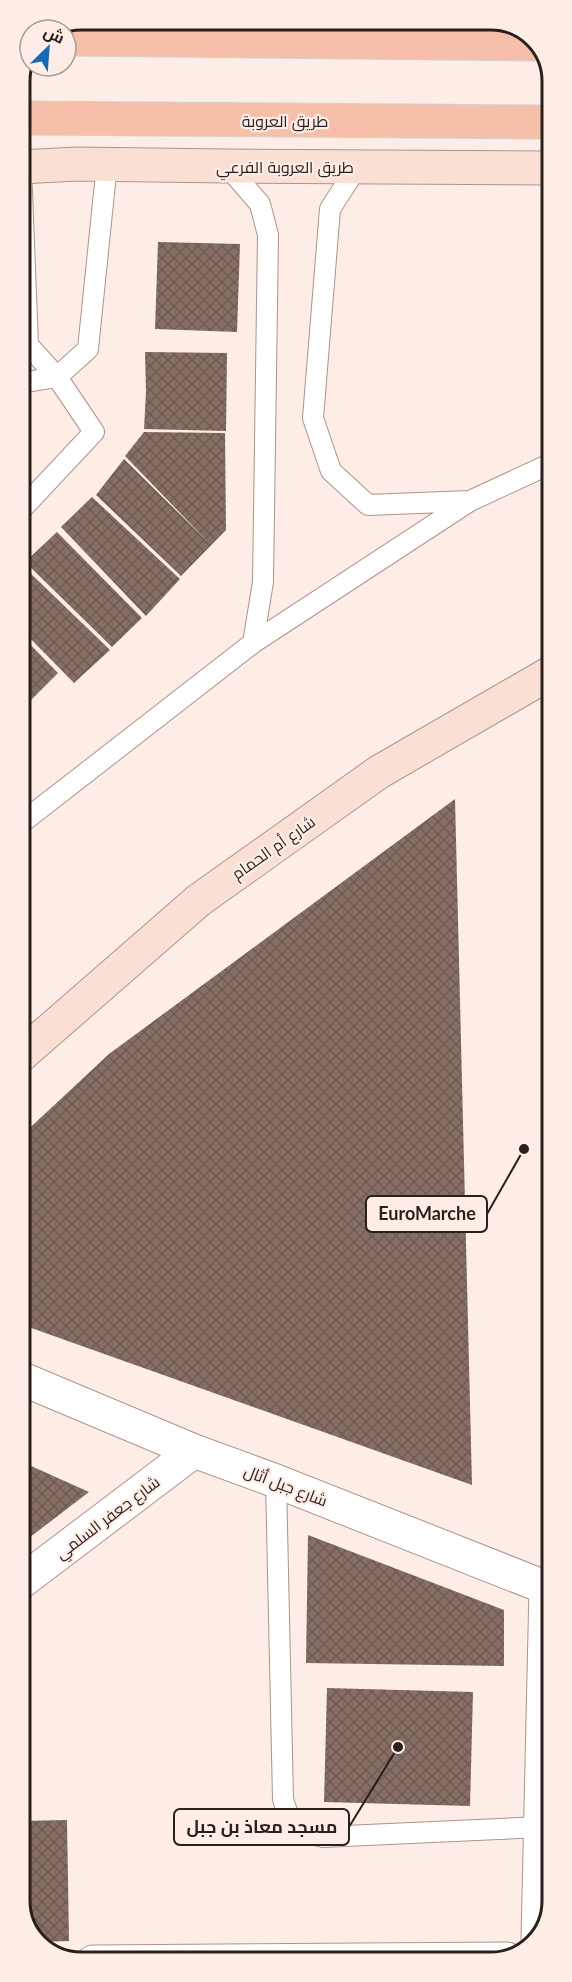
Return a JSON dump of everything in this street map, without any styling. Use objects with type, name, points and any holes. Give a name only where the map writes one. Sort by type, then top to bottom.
[{"type":"main road","points":[[78,39],[526,44]]},
{"type":"main road","name":"طريق العروبة","points":[[30,118],[542,122]]},
{"type":"main road","name":"طريق العروبة الفرعي","points":[[30,167],[107,164],[542,168]]},
{"type":"main road","name":"شارع أم الحمام","points":[[30,1047],[199,900],[379,772],[542,678]]},
{"type":"street","name":"شارع جبل أثال","points":[[30,1382],[194,1451],[542,1586]]},
{"type":"street","name":"شارع جعفر السلمي","points":[[30,1575],[194,1451]]},
{"type":"street","points":[[539,1918],[542,1797]]},
{"type":"lane","points":[[30,381],[57,377],[88,349],[107,164]]},
{"type":"lane","points":[[227,166],[260,204],[268,235],[263,582],[253,643]]},
{"type":"lane","points":[[357,167],[330,209],[313,418],[331,471],[368,506],[470,501]]},
{"type":"lane","points":[[30,347],[57,377],[94,432],[30,500]]},
{"type":"lane","points":[[30,816],[253,643],[470,501],[542,468]]},
{"type":"lane","points":[[276,1481],[283,1799],[287,1813],[295,1824],[308,1834],[323,1837],[541,1827]]},
{"type":"building","points":[[158,242],[240,244],[237,332],[155,329]]},
{"type":"building","points":[[145,352],[227,353],[226,431],[144,429]]},
{"type":"building","points":[[144,432],[225,433],[226,530],[181,576],[96,495],[124,459],[207,541],[125,456]]},
{"type":"building","points":[[92,497],[180,579],[146,616],[61,527]]},
{"type":"building","points":[[57,532],[142,618],[112,647],[30,567],[30,557]]},
{"type":"building","points":[[30,573],[110,650],[74,683],[30,638]]},
{"type":"building","points":[[30,644],[58,673],[30,701]]},
{"type":"building","points":[[455,799],[472,1485],[30,1328],[30,1128],[109,1054]]},
{"type":"building","points":[[30,1465],[89,1492],[30,1537]]},
{"type":"building","points":[[308,1535],[504,1610],[504,1666],[306,1663]]},
{"type":"building","points":[[327,1688],[473,1692],[470,1806],[324,1802]]},
{"type":"building","points":[[67,1820],[69,1941],[51,1942],[47,1939],[37,1926],[31,1911],[30,1821]]},
{"type":"place","name":"EuroMarche","points":[[524,1149]]},
{"type":"place","name":"مسجد معاذ بن جبل","points":[[398,1747]]}]
